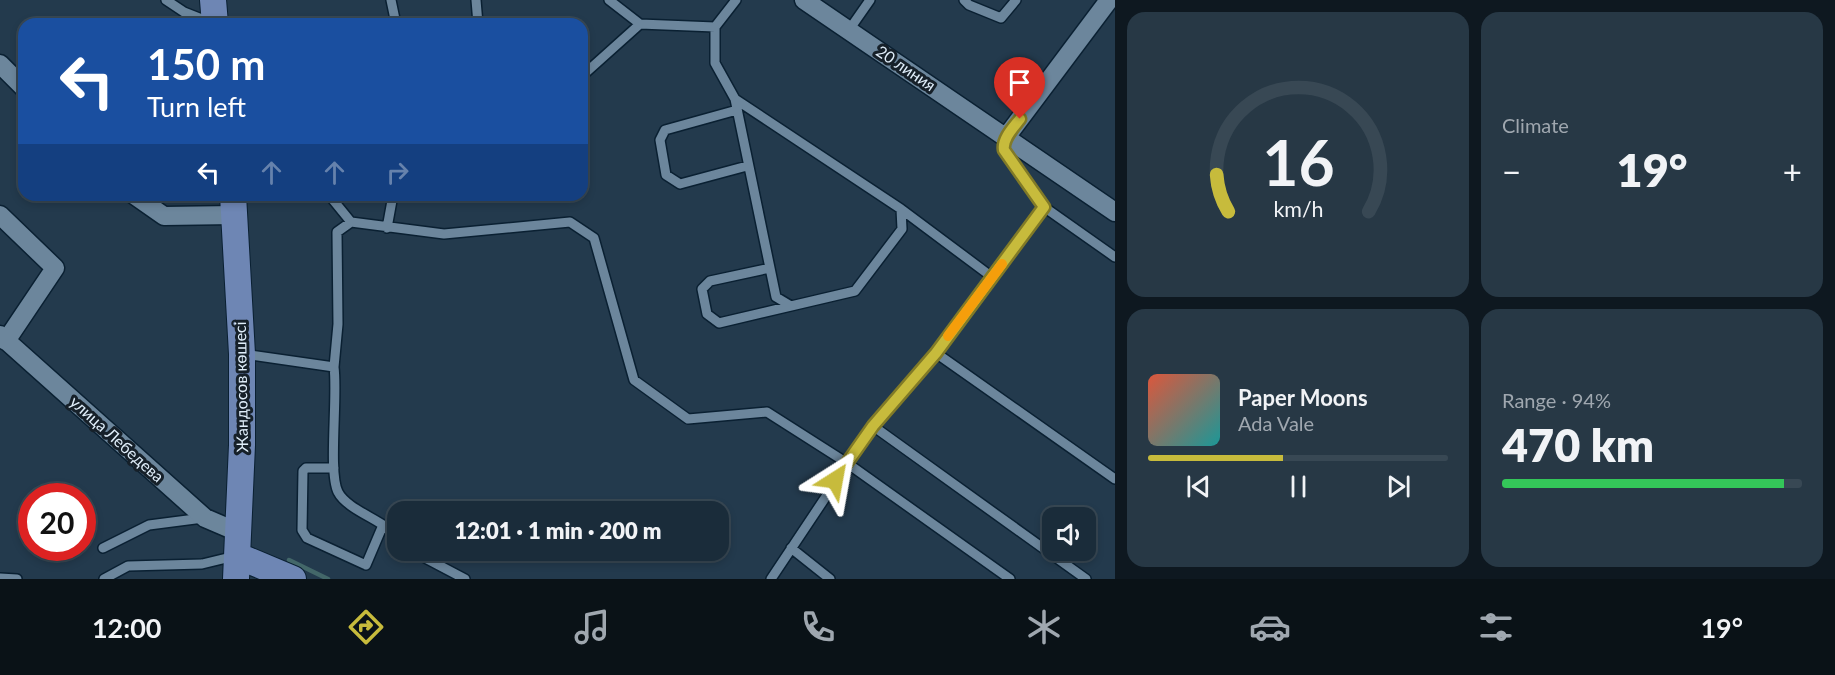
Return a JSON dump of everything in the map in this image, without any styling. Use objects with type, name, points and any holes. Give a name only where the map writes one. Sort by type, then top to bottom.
[{"type":"main road","points":[[213,0],[214,18]]},
{"type":"main road","name":"Жандосов көшесі","points":[[233,205],[242,354],[238,556]]},
{"type":"main road","points":[[238,556],[293,579]]},
{"type":"street","name":"20 линия","points":[[804,0],[1007,136],[1115,212]]},
{"type":"street","points":[[1007,136],[1109,0]]},
{"type":"street","points":[[0,64],[18,82]]},
{"type":"street","points":[[143,201],[164,216],[233,205]]},
{"type":"street","points":[[0,215],[55,268],[3,338]]},
{"type":"street","name":"улица Лебедева","points":[[3,338],[205,518],[238,556]]},
{"type":"lane","points":[[166,0],[184,12],[200,18]]},
{"type":"lane","points":[[392,0],[395,18]]},
{"type":"lane","points":[[476,0],[478,18]]},
{"type":"lane","points":[[609,0],[640,24],[715,27]]},
{"type":"lane","points":[[736,0],[715,27],[715,63],[735,99],[747,166],[776,297],[791,306]]},
{"type":"lane","points":[[849,30],[870,0]]},
{"type":"lane","points":[[964,0],[969,5],[1001,18],[1016,0]]},
{"type":"lane","points":[[588,71],[640,24]]},
{"type":"lane","points":[[735,99],[901,209],[993,276]]},
{"type":"lane","points":[[737,110],[665,130],[660,140],[666,175],[680,184],[747,166]]},
{"type":"lane","points":[[1007,136],[1003,145],[1004,150],[1044,207],[1115,257]]},
{"type":"lane","points":[[333,201],[351,222],[444,234],[570,222],[594,238],[634,380],[688,419],[767,412],[847,463],[1010,579]]},
{"type":"lane","points":[[387,228],[392,201]]},
{"type":"lane","points":[[771,579],[873,426],[936,353],[1044,207]]},
{"type":"lane","points":[[770,268],[710,281],[702,289],[707,314],[719,323],[855,291],[902,230],[901,209]]},
{"type":"lane","points":[[351,222],[337,232],[338,324],[334,367],[337,387],[334,468],[338,492],[349,503],[387,529]]},
{"type":"lane","points":[[936,353],[1115,479]]},
{"type":"lane","points":[[242,354],[334,367]]},
{"type":"lane","points":[[873,426],[1086,579]]},
{"type":"lane","points":[[334,468],[306,468],[303,471],[304,535],[366,566],[382,525]]},
{"type":"lane","points":[[103,548],[149,525],[205,518]]},
{"type":"lane","points":[[791,548],[830,579]]},
{"type":"lane","points":[[104,579],[128,566],[202,564],[238,556]]},
{"type":"lane","points":[[431,561],[465,579]]},
{"type":"lane","points":[[0,578],[17,579]]},
{"type":"waterway","points":[[289,560],[328,579]]},
{"type":"slow traffic","points":[[948,336],[1002,264]]},
{"type":"route","points":[[835,480],[873,426],[936,353],[1044,207],[1004,150],[1003,145],[1007,136],[1020,119]]}]
